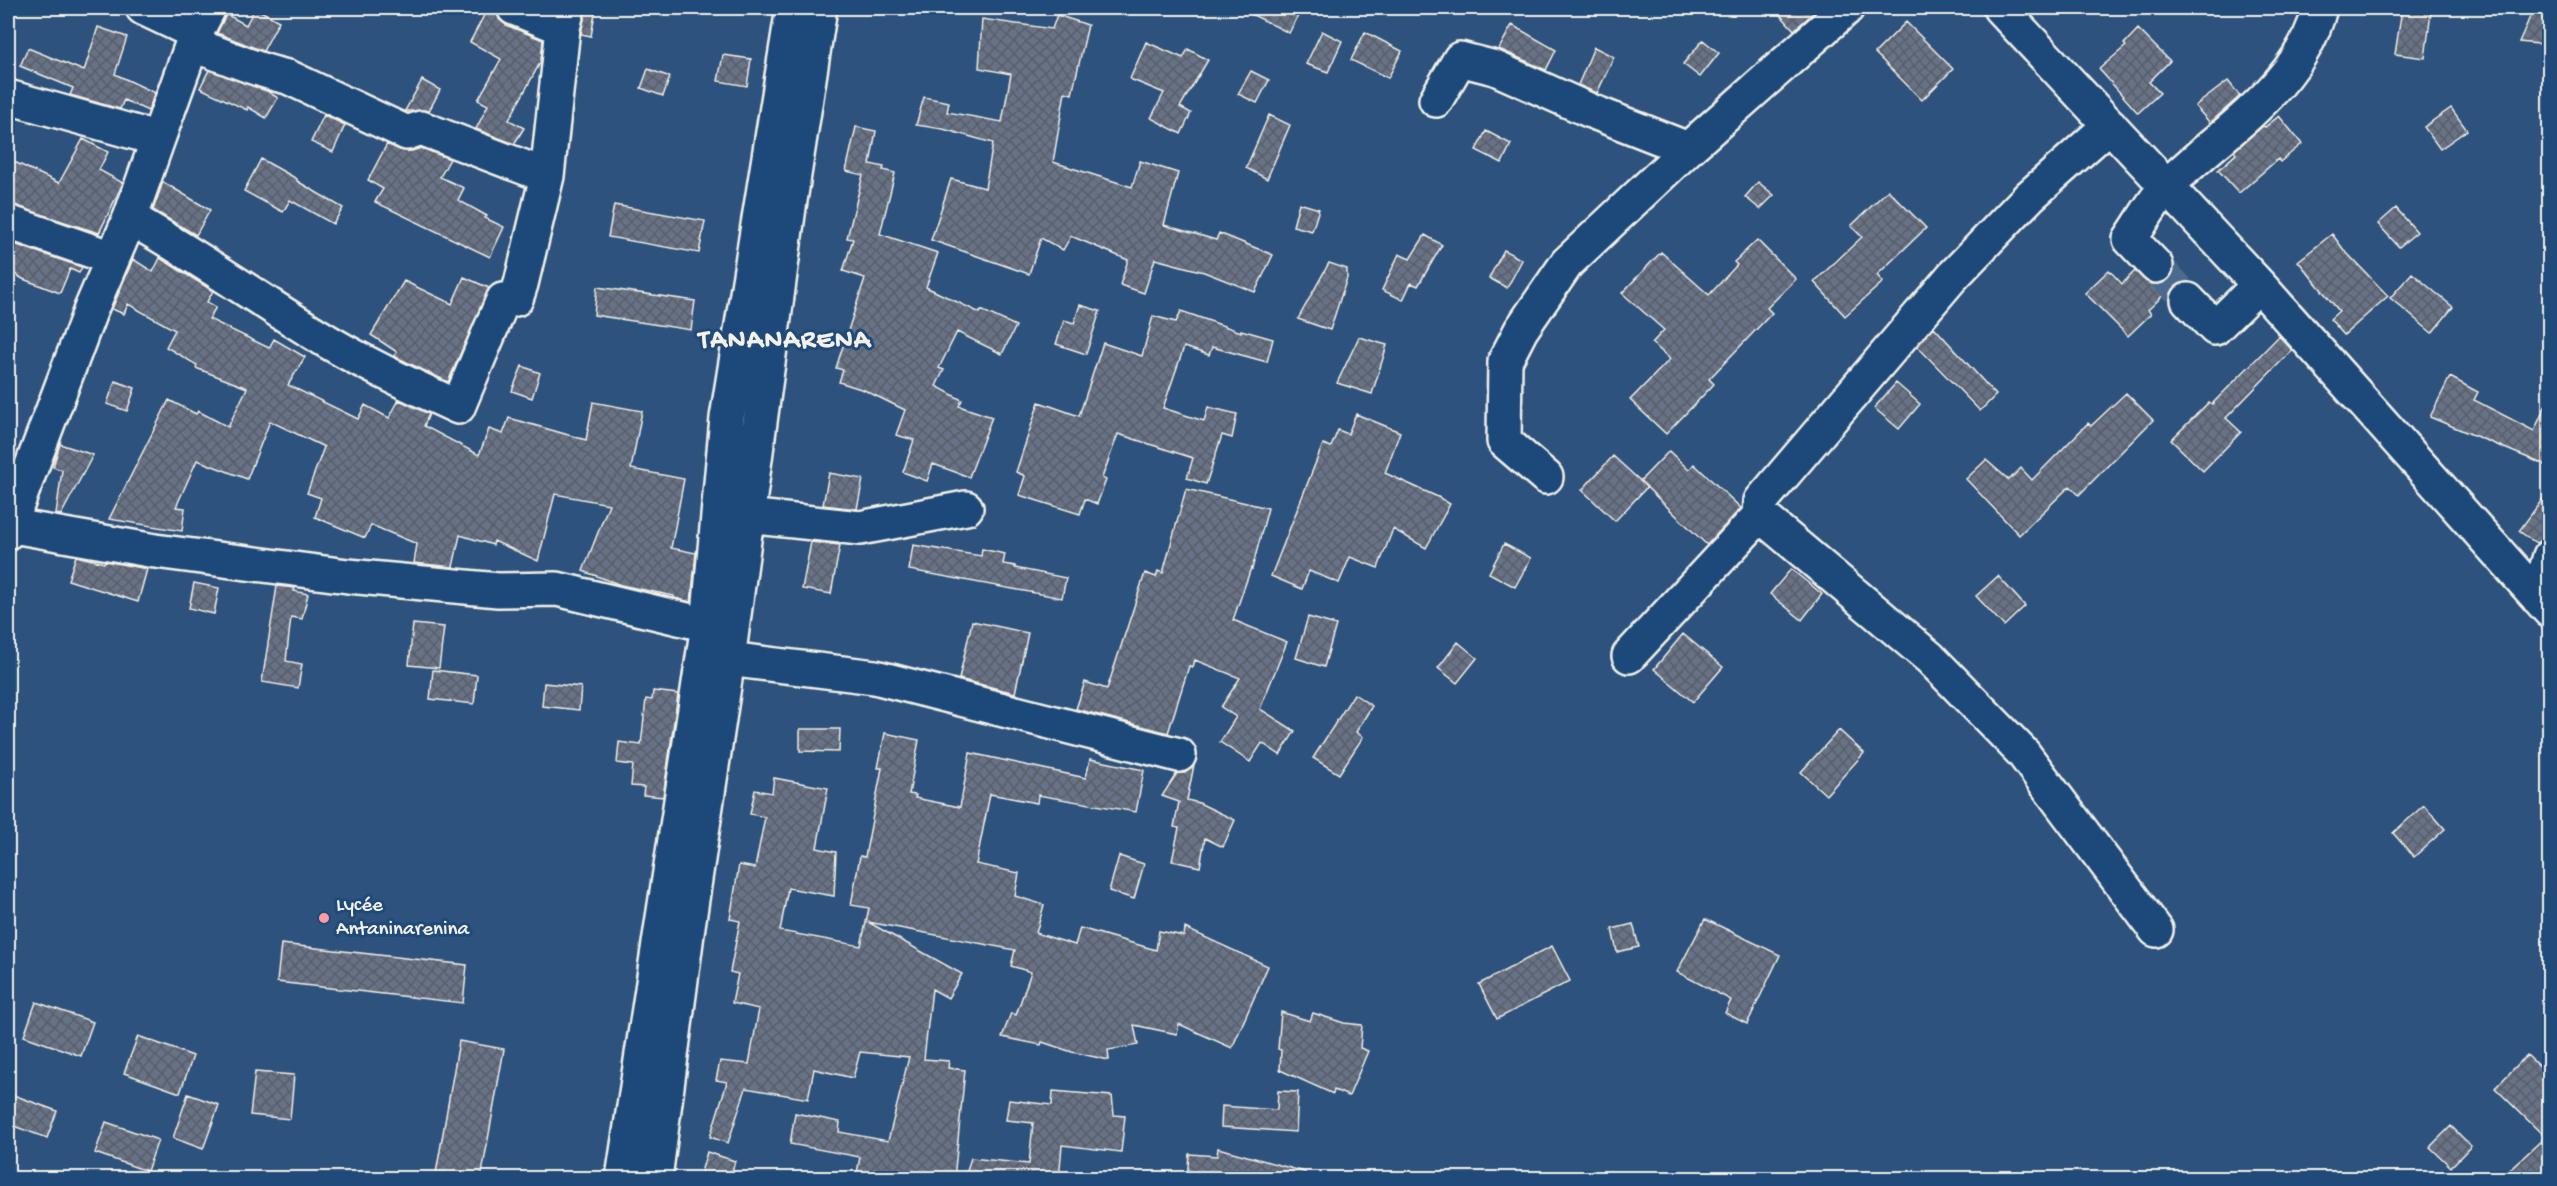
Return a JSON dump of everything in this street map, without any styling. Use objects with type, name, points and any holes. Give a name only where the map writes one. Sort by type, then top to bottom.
[{"type":"street","points":[[143,8],[199,28],[222,54],[273,74],[288,77],[407,133],[421,128],[547,176]]},
{"type":"street","points":[[130,218],[180,246],[313,333],[380,370],[458,407],[503,300],[516,299],[547,176],[565,18],[514,8]]},
{"type":"street","points":[[714,645],[747,516],[760,425],[793,8]]},
{"type":"street","points":[[655,1179],[676,923],[714,645],[727,418],[820,8]]},
{"type":"street","points":[[1546,477],[1504,441],[1505,361],[1521,330],[1567,263],[1688,148],[1847,8]]},
{"type":"street","points":[[2000,8],[2259,285],[2544,604]]},
{"type":"street","points":[[2156,267],[2130,239],[2166,188],[2259,105],[2299,60],[2316,25],[2320,8]]},
{"type":"street","points":[[199,28],[130,218],[112,258],[17,505],[10,529],[155,551],[348,576],[498,590],[557,589],[714,645],[875,677],[1179,756]]},
{"type":"street","points":[[1436,100],[1460,59],[1495,68],[1591,111],[1688,148]]},
{"type":"street","points":[[8,97],[158,139]]},
{"type":"street","points":[[1629,656],[1760,515],[1761,501],[1952,277],[2030,196],[2110,125]]},
{"type":"street","points":[[8,222],[112,258]]},
{"type":"street","points":[[2188,300],[2215,328],[2259,285]]},
{"type":"street","points":[[727,418],[760,425]]},
{"type":"street","points":[[747,516],[860,528],[966,508]]},
{"type":"street","points":[[1760,515],[1930,658],[2023,753],[2156,930]]},
{"type":"street","points":[[2544,604],[2550,556]]},
{"type":"street","points":[[623,1179],[676,923]]},
{"type":"building","points":[[255,8],[279,21],[263,51],[217,33],[226,14],[246,25]]},
{"type":"building","points":[[488,8],[496,8],[499,19],[506,25],[543,40],[541,61],[509,120],[524,128],[514,144],[476,129],[488,105],[478,100],[501,59],[470,42]]},
{"type":"building","points":[[586,8],[596,8],[591,36],[581,34]]},
{"type":"building","points":[[1239,8],[1302,8],[1289,33]]},
{"type":"building","points":[[1774,8],[1819,8],[1794,30]]},
{"type":"building","points":[[2534,8],[2550,8],[2550,45],[2519,42]]},
{"type":"building","points":[[2402,9],[2431,13],[2425,58],[2395,54]]},
{"type":"building","points":[[1057,15],[1088,25],[1072,94],[1065,92],[1053,162],[1132,187],[1140,161],[1178,173],[1164,225],[1216,240],[1219,233],[1273,255],[1255,292],[1204,272],[1155,259],[1144,293],[1120,285],[1128,260],[1071,236],[1063,250],[1041,238],[1029,274],[931,240],[951,179],[985,188],[993,143],[943,129],[916,125],[924,97],[949,102],[947,112],[1002,122],[1011,74],[979,68],[982,19],[1052,29]]},
{"type":"building","points":[[1906,22],[1953,69],[1922,100],[1875,53]]},
{"type":"building","points":[[1512,25],[1556,50],[1546,70],[1499,49]]},
{"type":"building","points":[[98,27],[127,37],[115,74],[155,93],[148,111],[124,100],[120,109],[70,95],[73,88],[20,66],[28,48],[84,71]]},
{"type":"building","points":[[2138,29],[2170,61],[2149,82],[2160,93],[2138,113],[2099,69],[2126,46],[2124,44]]},
{"type":"building","points":[[1322,31],[1342,41],[1328,72],[1306,64]]},
{"type":"building","points":[[1365,32],[1402,51],[1388,78],[1351,60]]},
{"type":"building","points":[[1703,40],[1719,53],[1700,77],[1683,64]]},
{"type":"building","points":[[1146,42],[1183,58],[1188,49],[1208,60],[1180,107],[1191,113],[1181,134],[1151,118],[1164,93],[1130,79]]},
{"type":"building","points":[[1594,47],[1614,57],[1597,93],[1578,85]]},
{"type":"building","points":[[723,55],[751,59],[747,86],[718,81]]},
{"type":"building","points":[[648,69],[670,77],[663,96],[641,88]]},
{"type":"building","points":[[209,70],[267,91],[278,98],[266,118],[248,107],[247,110],[200,88]]},
{"type":"building","points":[[1251,71],[1269,80],[1257,103],[1238,94]]},
{"type":"building","points":[[422,80],[440,90],[429,111],[405,111]]},
{"type":"building","points":[[2228,81],[2240,96],[2210,123],[2195,106]]},
{"type":"building","points":[[2451,108],[2467,130],[2440,149],[2424,127]]},
{"type":"building","points":[[324,115],[345,125],[333,152],[311,142]]},
{"type":"building","points":[[1269,115],[1290,125],[1267,179],[1246,168]]},
{"type":"building","points":[[2279,116],[2302,144],[2280,162],[2278,159],[2239,193],[2218,170],[2236,154],[2234,151],[2263,126],[2265,127]]},
{"type":"building","points":[[856,127],[876,131],[870,164],[884,167],[883,170],[895,173],[880,234],[938,253],[926,287],[980,313],[981,310],[1016,326],[1002,354],[957,332],[939,368],[944,370],[936,386],[962,400],[959,406],[992,417],[969,477],[933,464],[927,481],[903,472],[914,440],[896,435],[905,410],[864,390],[839,382],[843,370],[836,368],[865,278],[843,271],[853,239],[847,238],[863,175],[846,171]]},
{"type":"building","points":[[1486,131],[1511,144],[1502,163],[1476,150]]},
{"type":"building","points":[[83,139],[108,152],[99,170],[123,183],[99,233],[8,204],[8,159],[59,183]]},
{"type":"building","points":[[387,144],[400,150],[412,151],[421,148],[450,159],[440,177],[464,188],[458,200],[487,216],[485,218],[504,227],[490,257],[375,202],[383,189],[368,180]]},
{"type":"building","points":[[261,159],[343,208],[333,224],[290,200],[283,212],[244,191]]},
{"type":"building","points":[[163,182],[210,210],[196,235],[153,210]]},
{"type":"building","points":[[1758,182],[1774,195],[1760,209],[1745,197]]},
{"type":"building","points":[[1888,190],[1926,228],[1877,275],[1883,282],[1845,316],[1814,282],[1862,237],[1851,226]]},
{"type":"building","points":[[1299,203],[1319,209],[1312,231],[1293,226]]},
{"type":"building","points":[[614,205],[705,221],[699,253],[608,237]]},
{"type":"building","points":[[2396,208],[2417,232],[2399,247],[2378,224]]},
{"type":"building","points":[[2332,234],[2344,250],[2388,296],[2344,335],[2330,319],[2339,311],[2298,261]]},
{"type":"building","points":[[1425,235],[1442,245],[1418,286],[1411,283],[1403,300],[1382,290],[1399,254],[1410,259]]},
{"type":"building","points":[[1757,240],[1796,279],[1767,308],[1772,313],[1709,379],[1714,384],[1666,434],[1630,400],[1670,359],[1652,343],[1664,330],[1622,293],[1661,252],[1709,295],[1737,265],[1734,262]]},
{"type":"building","points":[[8,242],[82,267],[79,273],[70,269],[60,293],[23,279],[8,270]]},
{"type":"building","points":[[1504,250],[1522,260],[1507,288],[1489,278]]},
{"type":"building","points":[[160,258],[213,291],[207,302],[216,307],[209,319],[269,348],[274,339],[305,357],[288,385],[358,419],[365,405],[389,418],[399,400],[429,414],[424,426],[479,455],[489,429],[503,434],[509,418],[586,440],[593,402],[642,411],[631,469],[684,479],[671,548],[696,553],[691,602],[674,598],[674,596],[621,585],[583,571],[609,504],[555,494],[538,561],[494,541],[493,545],[460,535],[453,567],[414,563],[417,544],[371,525],[365,538],[315,517],[321,498],[307,493],[324,447],[270,421],[247,479],[197,460],[176,507],[185,508],[182,531],[109,519],[169,400],[196,414],[198,411],[228,427],[247,388],[196,368],[197,365],[166,347],[175,330],[128,304],[124,314],[112,309],[133,259],[153,272]]},
{"type":"building","points":[[1329,263],[1347,269],[1347,278],[1330,330],[1298,319]]},
{"type":"building","points":[[2109,270],[2122,284],[2135,271],[2151,284],[2161,284],[2169,280],[2173,273],[2180,279],[2148,310],[2151,314],[2128,336],[2085,293]]},
{"type":"building","points":[[2412,273],[2453,307],[2432,333],[2390,298]]},
{"type":"building","points":[[464,277],[489,288],[448,382],[394,356],[397,352],[371,335],[404,281],[452,304]]},
{"type":"building","points":[[597,287],[695,301],[691,330],[594,315]]},
{"type":"building","points":[[1080,305],[1100,311],[1086,354],[1056,344],[1064,320],[1074,323]]},
{"type":"building","points":[[1181,311],[1241,332],[1241,330],[1273,339],[1267,362],[1212,347],[1209,355],[1184,347],[1163,408],[1204,421],[1208,407],[1237,414],[1232,438],[1222,435],[1206,484],[1187,478],[1193,458],[1118,434],[1102,478],[1106,480],[1097,504],[1085,499],[1080,514],[1019,495],[1025,476],[1016,472],[1039,402],[1079,416],[1103,343],[1142,356],[1153,316],[1176,322]]},
{"type":"building","points":[[1934,327],[1996,395],[1980,411],[1917,346]]},
{"type":"building","points":[[2279,336],[2292,350],[2226,418],[2241,432],[2203,471],[2171,440],[2209,402],[2212,404]]},
{"type":"building","points":[[1359,337],[1387,345],[1372,394],[1337,383]]},
{"type":"building","points":[[522,366],[540,373],[532,398],[512,391]]},
{"type":"building","points":[[2450,377],[2478,392],[2474,400],[2534,431],[2550,396],[2550,467],[2430,417]]},
{"type":"building","points":[[115,381],[135,388],[127,411],[107,404]]},
{"type":"building","points":[[1896,383],[1920,404],[1899,429],[1874,408]]},
{"type":"building","points":[[2126,393],[2153,420],[2079,495],[2070,486],[2019,535],[1966,479],[1986,460],[2009,480],[2021,468],[2032,480],[2088,423],[2091,426]]},
{"type":"building","points":[[1356,414],[1400,432],[1385,473],[1450,504],[1426,548],[1393,529],[1378,568],[1350,557],[1339,583],[1309,571],[1302,589],[1271,576],[1323,444],[1331,447],[1338,430],[1348,434]]},
{"type":"building","points":[[60,444],[93,455],[61,515],[56,514],[62,470],[53,467]]},
{"type":"building","points":[[1669,451],[1689,470],[1694,464],[1741,508],[1707,545],[1640,481]]},
{"type":"building","points":[[1613,456],[1647,487],[1615,521],[1582,490]]},
{"type":"building","points":[[829,473],[863,479],[857,509],[823,505]]},
{"type":"building","points":[[1186,489],[1268,508],[1252,569],[1233,620],[1287,642],[1260,709],[1295,731],[1280,755],[1262,743],[1250,762],[1220,742],[1236,717],[1221,707],[1240,678],[1195,660],[1193,667],[1189,666],[1168,733],[1076,709],[1085,682],[1107,689],[1145,573],[1156,577],[1158,571],[1163,573]]},
{"type":"building","points":[[2550,489],[2550,526],[2546,538],[2536,543],[2519,531]]},
{"type":"building","points":[[811,542],[840,545],[831,594],[802,589]]},
{"type":"building","points":[[1504,544],[1531,558],[1515,587],[1489,573]]},
{"type":"building","points":[[913,545],[981,556],[982,549],[1005,554],[1003,564],[1066,578],[1062,598],[909,570]]},
{"type":"building","points":[[76,556],[104,563],[105,561],[147,569],[138,602],[68,580]]},
{"type":"building","points":[[1791,569],[1822,594],[1802,620],[1770,594]]},
{"type":"building","points":[[1998,576],[2025,606],[2004,626],[1976,596]]},
{"type":"building","points":[[194,583],[219,588],[214,614],[189,608]]},
{"type":"building","points":[[277,586],[295,588],[294,591],[308,594],[302,619],[291,617],[286,661],[302,664],[298,688],[262,682]]},
{"type":"building","points":[[1308,617],[1336,625],[1324,667],[1296,658]]},
{"type":"building","points":[[972,621],[1028,633],[1015,693],[959,679]]},
{"type":"building","points":[[413,624],[444,627],[439,668],[409,665]]},
{"type":"building","points":[[1683,634],[1723,667],[1693,702],[1654,669]]},
{"type":"building","points":[[1458,642],[1477,658],[1457,683],[1438,668]]},
{"type":"building","points":[[433,670],[477,675],[474,704],[430,699]]},
{"type":"building","points":[[544,683],[581,687],[579,710],[542,706]]},
{"type":"building","points":[[653,691],[678,694],[663,797],[643,795],[644,787],[631,786],[633,765],[617,763],[619,742],[641,745],[646,699],[652,700]]},
{"type":"building","points":[[1354,694],[1372,706],[1356,732],[1363,737],[1339,774],[1313,758]]},
{"type":"building","points":[[800,729],[840,729],[839,752],[800,751]]},
{"type":"building","points":[[1839,730],[1864,753],[1826,795],[1801,772]]},
{"type":"building","points":[[885,733],[919,740],[909,794],[916,795],[915,798],[960,807],[970,753],[1086,778],[1090,759],[1144,770],[1136,812],[1038,795],[1037,803],[990,794],[976,864],[1019,873],[1015,896],[1044,905],[1036,933],[1075,945],[1080,928],[1156,950],[1159,931],[1184,936],[1185,928],[1268,966],[1232,1048],[1179,1024],[1177,1034],[1134,1025],[1138,1045],[1108,1050],[1109,1060],[1072,1052],[1042,1042],[1041,1045],[1002,1037],[1011,1013],[1016,1015],[1031,972],[1011,966],[1015,950],[868,922],[962,974],[948,998],[932,989],[924,1059],[949,1061],[948,1068],[965,1070],[954,1179],[856,1179],[860,1157],[790,1144],[795,1113],[840,1122],[839,1132],[888,1141],[909,1057],[860,1052],[853,1078],[814,1069],[808,1099],[746,1088],[728,1143],[710,1137],[727,1082],[716,1080],[720,1061],[749,1064],[759,1009],[732,1003],[738,974],[730,972],[740,921],[730,919],[739,865],[755,868],[765,817],[750,814],[755,790],[772,793],[774,778],[828,788],[817,848],[836,852],[834,896],[788,888],[780,931],[861,946],[869,908],[851,905],[860,856],[865,857],[882,768],[878,768]]},
{"type":"building","points":[[1194,765],[1187,800],[1199,803],[1235,820],[1223,847],[1205,838],[1200,867],[1172,861],[1179,828],[1174,827],[1179,802],[1162,796],[1177,773],[1185,773]]},
{"type":"building","points":[[2424,805],[2445,829],[2414,857],[2393,833]]},
{"type":"building","points":[[1119,856],[1144,864],[1134,899],[1109,891]]},
{"type":"building","points":[[1705,919],[1780,955],[1747,1024],[1725,1013],[1731,1000],[1677,972]]},
{"type":"building","points":[[1633,924],[1639,947],[1617,952],[1612,929]]},
{"type":"building","points":[[281,944],[467,965],[463,1003],[277,982]]},
{"type":"building","points":[[1552,946],[1570,981],[1497,1019],[1479,984]]},
{"type":"building","points":[[36,1002],[93,1022],[81,1056],[24,1036]]},
{"type":"building","points":[[1281,1012],[1310,1021],[1313,1013],[1344,1023],[1362,1025],[1360,1048],[1368,1051],[1349,1096],[1334,1090],[1333,1094],[1280,1070],[1281,1050],[1278,1049]]},
{"type":"building","points":[[138,1036],[193,1056],[180,1093],[124,1073]]},
{"type":"building","points":[[459,1041],[504,1049],[481,1179],[435,1179]]},
{"type":"building","points":[[2527,1055],[2550,1077],[2550,1179],[2500,1179],[2545,1137],[2495,1088]]},
{"type":"building","points":[[255,1072],[294,1075],[290,1119],[250,1115]]},
{"type":"building","points":[[1053,1091],[1112,1096],[1114,1115],[1125,1116],[1121,1152],[1062,1145],[1059,1179],[964,1179],[971,1158],[1029,1164],[1033,1123],[1006,1120],[1009,1100],[1052,1105]]},
{"type":"building","points":[[1278,1091],[1298,1092],[1296,1132],[1221,1127],[1222,1106],[1277,1110]]},
{"type":"building","points":[[8,1093],[57,1111],[47,1138],[8,1124]]},
{"type":"building","points":[[188,1094],[219,1105],[203,1149],[173,1138]]},
{"type":"building","points":[[106,1122],[158,1140],[147,1171],[95,1153]]},
{"type":"building","points":[[2451,1126],[2471,1146],[2451,1167],[2430,1147]]},
{"type":"building","points":[[1218,1148],[1305,1172],[1305,1179],[1187,1179],[1189,1154],[1217,1156]]},
{"type":"building","points":[[707,1152],[735,1161],[730,1179],[699,1179]]},
{"type":"tunnel","points":[[2156,266],[2188,300]]},
{"type":"place","name":"Lycée Antaninarenina","points":[[324,918]]},
{"type":"district","name":"TANANARENA","points":[[785,342]]}]
